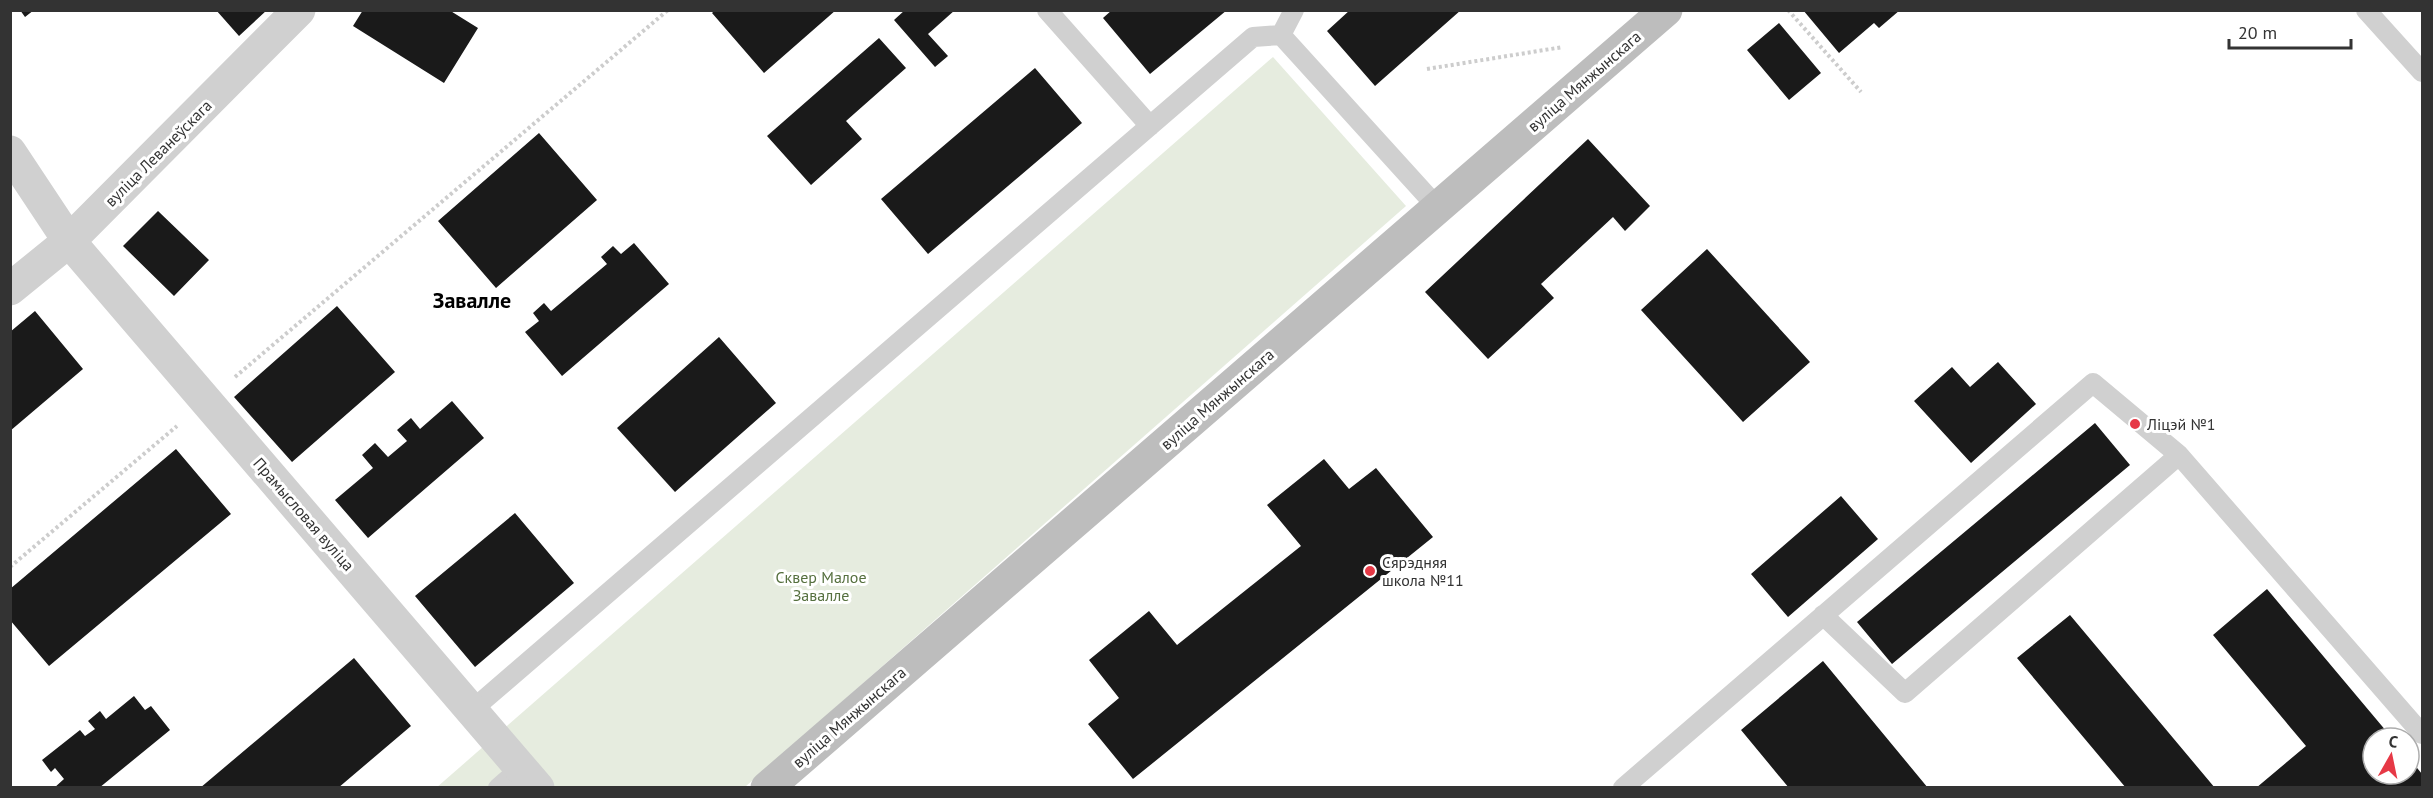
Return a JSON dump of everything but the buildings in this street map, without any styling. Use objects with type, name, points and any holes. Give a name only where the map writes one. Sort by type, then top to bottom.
[{"type":"street","name":"вуліца Леванеўскага","points":[[10,289],[69,241],[299,10]]},
{"type":"street","name":"вуліца Мянжынскага","points":[[767,788],[1666,10]]},
{"type":"street","name":"Прамысловая вуліца","points":[[10,152],[69,241],[472,710],[519,781]]},
{"type":"lane","points":[[1047,10],[1150,126]]},
{"type":"lane","points":[[1281,35],[1294,10]]},
{"type":"lane","points":[[2366,10],[2422,72]]},
{"type":"lane","points":[[472,710],[1253,37],[1281,35]]},
{"type":"lane","points":[[1281,35],[1438,208]]},
{"type":"lane","points":[[1623,788],[2093,383],[2179,455],[2422,734]]},
{"type":"lane","points":[[1823,615],[1905,693],[2179,455]]},
{"type":"path","points":[[10,567],[668,10]]},
{"type":"path","points":[[1788,10],[1862,92]]},
{"type":"path","points":[[1427,69],[1569,46]]},
{"type":"green space","name":"Сквер Малое Завалле","points":[[1273,57],[1406,206],[745,787],[436,788]]},
{"type":"place","name":"Ліцэй №1","points":[[2135,424]]},
{"type":"place","name":"Сярэдняя школа №11","points":[[1370,571]]},
{"type":"district","name":"Завалле","points":[[472,300]]}]
